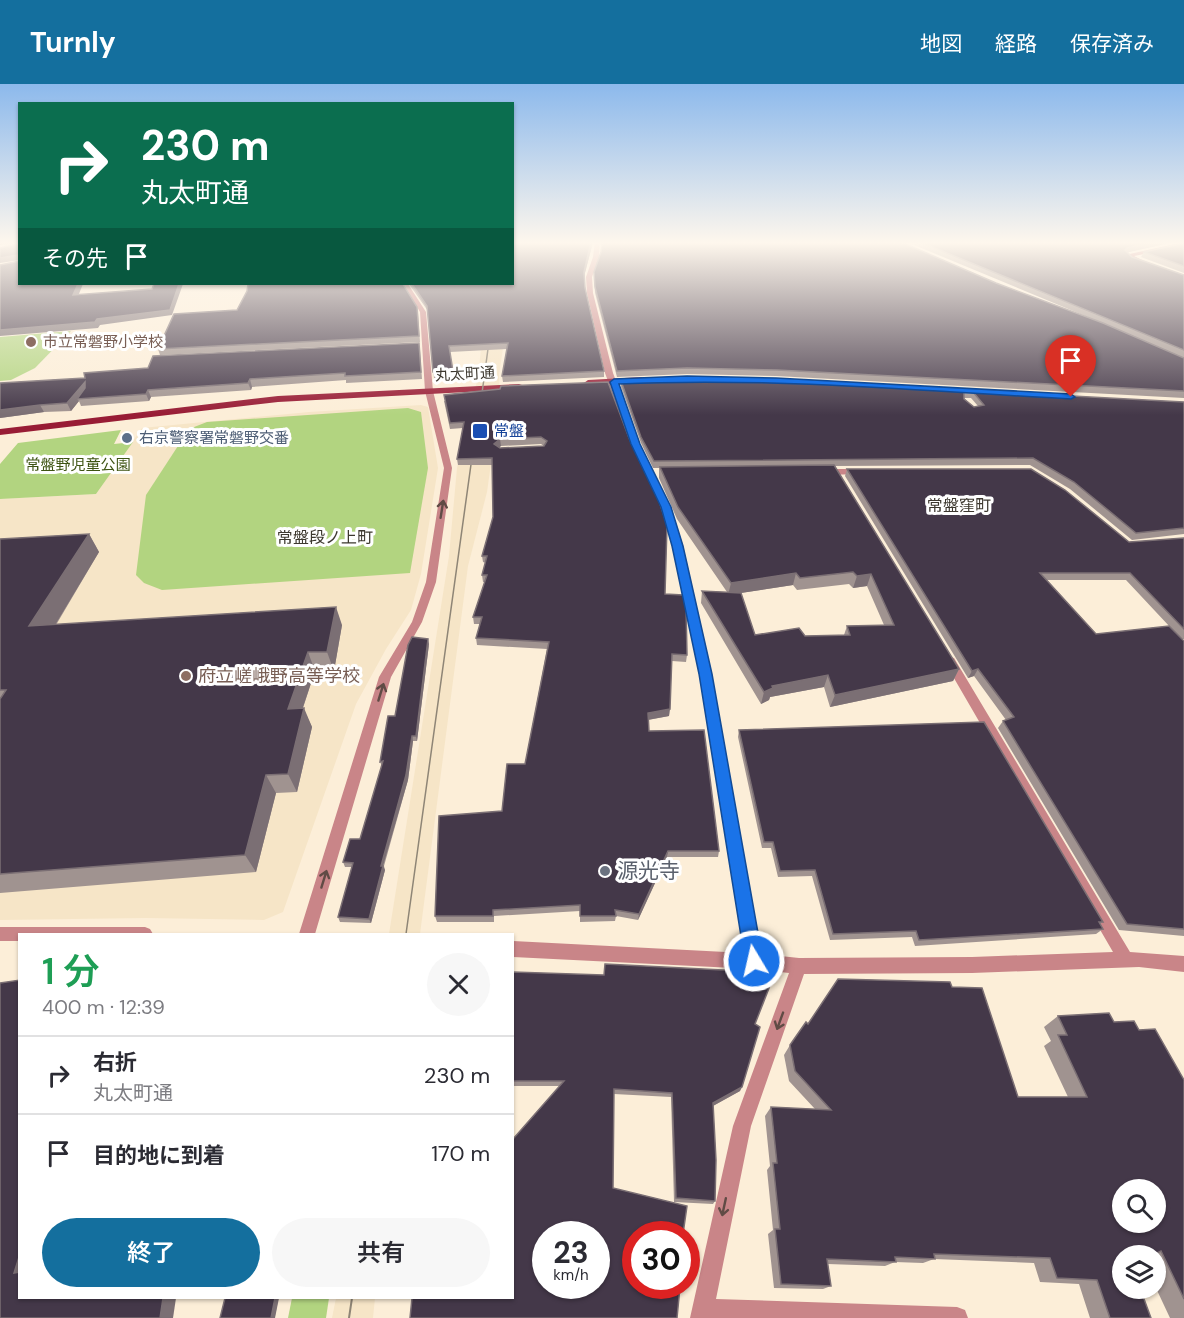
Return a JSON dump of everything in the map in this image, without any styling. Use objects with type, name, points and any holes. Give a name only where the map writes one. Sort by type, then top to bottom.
[{"type":"main road","points":[[582,383],[656,380]]},
{"type":"main road","name":"丸太町通","points":[[0,432],[278,399],[525,386]]},
{"type":"street","points":[[307,933],[385,677],[417,622],[430,582],[448,468],[429,391],[423,312],[415,300]]},
{"type":"street","points":[[591,300],[608,367],[635,444],[669,517],[688,590],[710,696],[754,961]]},
{"type":"street","points":[[414,346],[426,346]]},
{"type":"street","points":[[812,472],[838,476],[870,471]]},
{"type":"street","points":[[650,473],[661,472]]},
{"type":"street","points":[[941,647],[1126,960]]},
{"type":"street","points":[[0,934],[18,934]]},
{"type":"street","points":[[514,950],[754,961],[799,966],[972,965],[1126,960],[1184,964]]},
{"type":"street","points":[[799,966],[742,1126],[702,1314],[957,1318]]},
{"type":"shaded area","points":[[484,321],[503,348],[499,375],[500,400],[487,492],[468,566],[420,933],[389,933],[449,556],[457,468],[478,377]]},
{"type":"shaded area","name":"府立嵯峨野高等学校","points":[[421,405],[428,407],[438,468],[421,574],[411,610],[386,649],[356,704],[283,912],[264,920],[146,918],[0,920],[0,499],[96,494],[142,428],[309,412]]},
{"type":"shaded area","points":[[336,1299],[375,1299],[373,1318],[332,1318]]},
{"type":"green space","points":[[71,331],[35,368],[11,380],[0,381],[0,337]]},
{"type":"green space","points":[[408,408],[421,412],[428,468],[410,573],[162,590],[144,583],[136,575],[146,495],[189,429],[207,422]]},
{"type":"green space","name":"常盤野児童公園","points":[[121,430],[114,444],[133,442],[96,494],[0,499],[0,464],[18,443]]},
{"type":"green space","points":[[292,1299],[329,1299],[326,1318],[288,1318]]},
{"type":"building","points":[[0,300],[174,300],[170,310],[97,319],[95,322],[0,330]]},
{"type":"building","points":[[242,300],[412,300],[417,307],[419,336],[158,349],[174,314],[237,310]]},
{"type":"building","points":[[423,300],[588,300],[604,371],[502,376],[508,343],[449,346],[453,371],[433,372],[427,306]]},
{"type":"building","points":[[598,300],[1040,300],[1103,323],[1184,358],[1184,391],[777,370],[687,368],[617,371]]},
{"type":"building","points":[[1061,300],[1184,300],[1184,350]]},
{"type":"building","points":[[419,343],[421,372],[345,376],[345,373],[250,379],[248,383],[148,390],[146,394],[77,399],[85,388],[85,382],[67,403],[0,410],[0,383],[85,378],[84,373],[148,368],[153,356]]},
{"type":"building","points":[[688,378],[777,380],[1184,402],[1184,528],[1136,533],[1074,482],[1033,458],[654,461],[641,437],[621,381]],"holes":[[[964,392],[973,392],[984,405],[974,407],[964,399]]]},
{"type":"building","points":[[608,382],[629,438],[659,501],[667,525],[665,594],[683,595],[686,608],[687,655],[672,654],[670,709],[648,713],[649,731],[704,730],[719,851],[668,851],[639,914],[615,910],[616,916],[580,916],[580,905],[493,910],[493,916],[435,916],[439,816],[502,811],[507,764],[525,764],[549,642],[476,638],[482,617],[473,617],[487,575],[482,575],[487,556],[482,556],[493,517],[492,458],[457,459],[464,422],[450,423],[444,395],[500,389],[501,386]],"holes":[[[541,437],[547,441],[544,446],[500,448],[494,444],[500,439]]]},
{"type":"building","points":[[834,465],[959,669],[835,695],[828,675],[772,686],[773,688],[764,692],[702,591],[741,593],[755,635],[799,628],[805,636],[850,635],[847,626],[894,625],[871,574],[857,576],[853,572],[800,578],[796,573],[731,583],[678,507],[660,467]]},
{"type":"building","points":[[847,469],[1031,469],[1065,490],[1129,542],[1184,538],[1184,629],[1130,573],[1040,573],[1096,634],[1169,626],[1184,641],[1184,929],[1127,924],[1003,721],[1014,717],[978,669],[972,671]]},
{"type":"building","points":[[89,534],[29,626],[336,607],[327,652],[308,652],[288,709],[304,708],[288,774],[266,775],[245,855],[0,874],[0,699],[6,690],[0,690],[0,539]]},
{"type":"building","points":[[412,637],[428,639],[416,736],[412,736],[406,775],[369,919],[338,917],[353,863],[343,862],[350,839],[360,839],[383,761],[380,762],[388,716],[395,716],[408,645]]},
{"type":"building","points":[[984,722],[1103,922],[1099,922],[1103,929],[919,940],[916,931],[833,934],[815,870],[780,871],[773,842],[764,842],[739,730]]},
{"type":"building","points":[[605,964],[762,972],[771,983],[755,1024],[760,1027],[742,1087],[713,1103],[716,1160],[715,1201],[676,1198],[672,1093],[614,1089],[613,1188],[687,1206],[685,1221],[622,1221],[622,1299],[679,1299],[677,1318],[410,1318],[412,1299],[514,1299],[514,1138],[564,1081],[514,1081],[514,972],[604,975]]},
{"type":"building","points":[[838,979],[950,982],[952,987],[982,988],[1018,1097],[1087,1097],[1058,1035],[1067,1035],[1058,1016],[1109,1013],[1114,1022],[1134,1021],[1139,1030],[1155,1029],[1184,1080],[1184,1299],[1166,1261],[1166,1245],[1112,1245],[1112,1299],[1144,1299],[1151,1318],[1110,1318],[1097,1280],[1057,1278],[1050,1258],[934,1254],[935,1259],[895,1257],[896,1262],[827,1259],[831,1286],[781,1284],[775,1229],[780,1229],[773,1163],[777,1163],[771,1107],[831,1110],[795,1071],[790,1045],[806,1022],[808,1024]]},
{"type":"building","points":[[18,980],[18,1260],[14,1273],[18,1272],[18,1299],[163,1299],[160,1318],[0,1318],[0,983]]},
{"type":"building","points":[[225,1299],[275,1299],[271,1318],[220,1318]]},
{"type":"tram line","points":[[480,408],[490,334]]},
{"type":"tram line","points":[[406,933],[473,450]]},
{"type":"tram line","points":[[349,1318],[352,1299]]},
{"type":"place","name":"市立常磐野小学校","points":[[31,342]]},
{"type":"place","name":"常盤","points":[[480,431]]},
{"type":"place","name":"右京警察署常磐野交番","points":[[127,438]]},
{"type":"place","name":"府立嵯峨野高等学校","points":[[186,676]]},
{"type":"place","name":"源光寺","points":[[605,871]]},
{"type":"district","name":"常盤窪町","points":[[959,505]]},
{"type":"district","name":"常盤段ノ上町","points":[[325,537]]},
{"type":"route","points":[[754,961],[706,674],[678,546],[666,507],[635,444],[614,382],[687,379],[776,381],[1071,397]]}]
